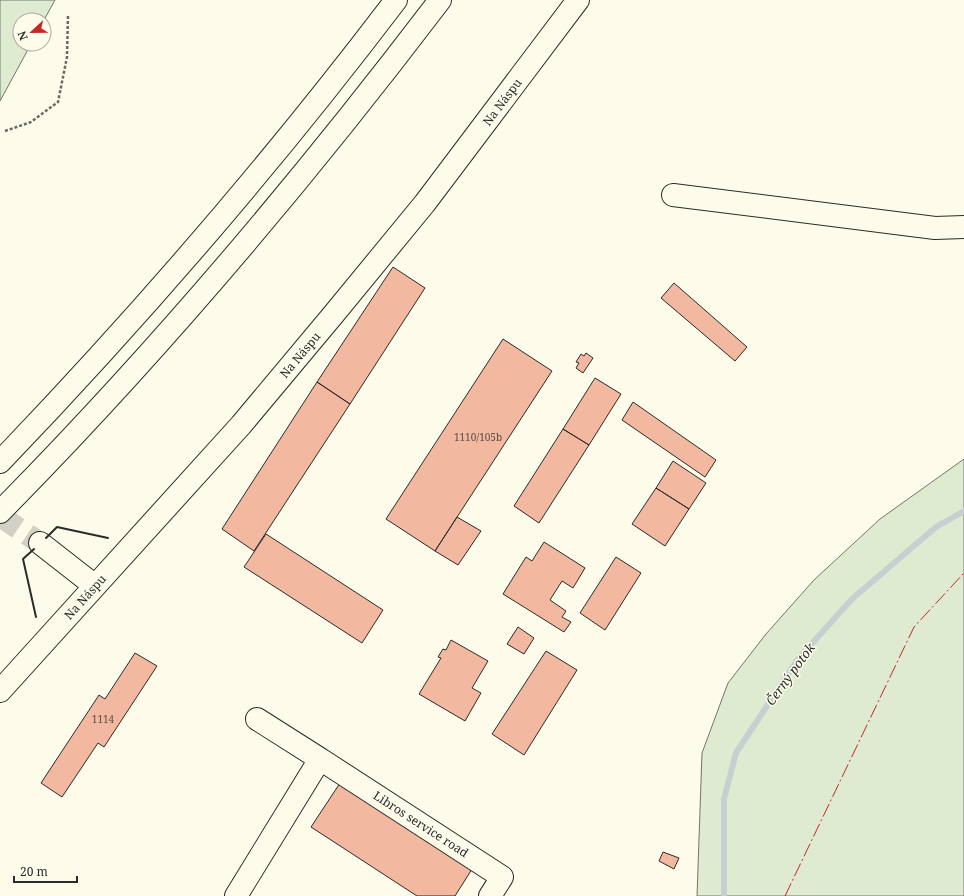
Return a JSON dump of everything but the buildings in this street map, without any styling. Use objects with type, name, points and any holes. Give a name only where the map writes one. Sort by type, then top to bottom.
[{"type":"main road","points":[[0,462],[64,396],[223,216],[300,122],[396,0]]},
{"type":"main road","points":[[0,512],[155,347],[247,242],[328,144],[440,0]]},
{"type":"main road","name":"Na Náspu","points":[[0,691],[241,425],[333,316],[425,203],[578,0]]},
{"type":"main road","points":[[673,195],[935,228],[964,227]]},
{"type":"main road","points":[[40,543],[95,586]]},
{"type":"main road","points":[[236,896],[320,759],[257,719]]},
{"type":"main road","name":"Libros service road","points":[[320,759],[502,877],[490,896]]},
{"type":"path","points":[[5,131],[31,122],[58,102],[67,57],[68,15]]},
{"type":"green space","points":[[0,0],[55,0],[48,12],[12,12],[12,52],[27,52],[0,101]]},
{"type":"green space","points":[[964,459],[964,896],[697,896],[702,753],[728,683],[766,634],[814,580],[880,519]]},
{"type":"waterway","name":"Černý potok","points":[[724,896],[724,799],[736,753],[798,659],[852,599],[936,527],[964,511]]},
{"type":"tunnel","points":[[0,516],[40,543]]},
{"type":"wall","points":[[46,538],[57,527],[108,538]]},
{"type":"wall","points":[[34,549],[23,559],[36,617]]},
{"type":"power","points":[[785,896],[914,627],[964,573]]}]
